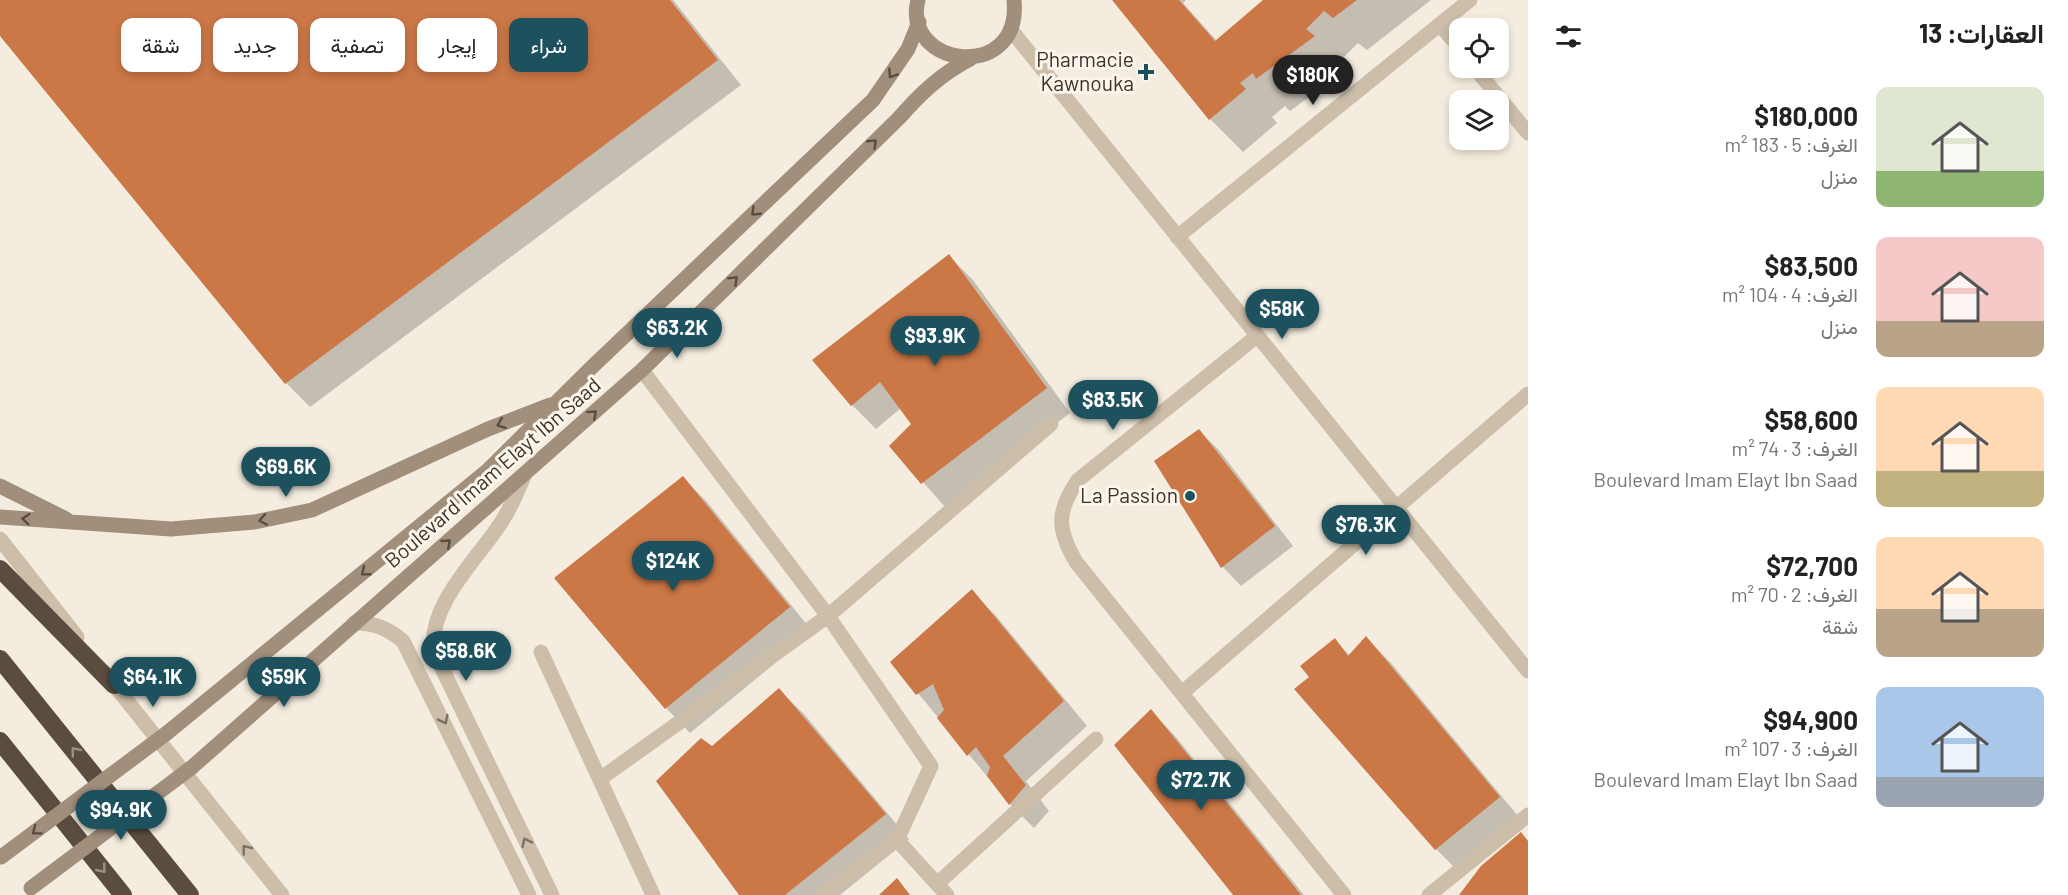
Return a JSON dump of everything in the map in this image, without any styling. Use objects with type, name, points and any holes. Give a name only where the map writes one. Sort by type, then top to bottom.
[{"type":"highway","points":[[0,569],[114,685]]},
{"type":"highway","points":[[0,659],[190,895]]},
{"type":"highway","points":[[0,741],[123,895]]},
{"type":"street","points":[[918,0],[919,22],[926,38],[938,50],[954,57],[970,58]]},
{"type":"street","points":[[1014,0],[1015,14],[1011,30],[1528,670]]},
{"type":"street","points":[[1177,237],[1470,0]]},
{"type":"street","name":"Boulevard Imam Elayt Ibn Saad","points":[[1,858],[167,733],[487,471],[873,100],[908,49],[919,22]]},
{"type":"street","points":[[1440,25],[1449,35]]},
{"type":"street","name":"Boulevard Imam Elayt Ibn Saad","points":[[26,892],[191,768],[642,370],[899,118],[920,94],[944,73],[970,58],[987,54],[1001,44],[1011,30]]},
{"type":"street","points":[[1483,78],[1528,133]]},
{"type":"street","points":[[1257,336],[1078,480],[1062,508],[1060,524],[1064,542],[1076,562],[1183,692],[1344,895]]},
{"type":"street","points":[[642,370],[828,616],[931,765],[897,840],[821,895]]},
{"type":"street","points":[[1183,692],[1528,394]]},
{"type":"street","points":[[0,517],[171,529],[255,522],[312,510],[488,429],[556,403]]},
{"type":"street","points":[[600,779],[828,616],[1051,424]]},
{"type":"street","points":[[524,476],[496,529],[466,569],[434,623],[431,638],[434,652],[552,895]]},
{"type":"street","points":[[0,486],[74,523]]},
{"type":"street","points":[[0,539],[282,895]]},
{"type":"street","points":[[354,623],[372,623],[389,630],[403,641],[529,895]]},
{"type":"street","points":[[541,652],[653,895]]},
{"type":"street","points":[[897,840],[943,889],[1096,739]]},
{"type":"street","points":[[1429,895],[1528,815]]},
{"type":"building","points":[[0,0],[670,0],[718,60],[285,384],[0,36]]},
{"type":"building","points":[[1112,0],[1179,0],[1215,41],[1263,0],[1357,0],[1333,18],[1324,11],[1306,29],[1315,36],[1256,79],[1253,73],[1240,83],[1246,89],[1209,120]]},
{"type":"building","points":[[949,254],[1047,388],[921,484],[889,446],[911,424],[880,382],[851,406],[812,360]]},
{"type":"building","points":[[1199,429],[1275,526],[1221,568],[1154,461]]},
{"type":"building","points":[[683,476],[790,607],[665,709],[554,578]]},
{"type":"building","points":[[972,589],[1064,701],[1003,756],[1026,785],[1009,805],[987,776],[990,767],[976,747],[967,756],[937,718],[944,710],[933,684],[916,695],[890,662]]},
{"type":"building","points":[[1366,636],[1500,797],[1435,850],[1294,689],[1309,677],[1300,666],[1335,638],[1348,656]]},
{"type":"building","points":[[779,688],[886,814],[785,895],[739,895],[656,781],[701,738],[712,746]]},
{"type":"building","points":[[1151,709],[1301,895],[1233,895],[1114,745]]},
{"type":"building","points":[[1521,832],[1528,841],[1528,895],[1459,895],[1481,866]]},
{"type":"building","points":[[897,878],[910,895],[879,895]]},
{"type":"place","name":"Pharmacie Kawnouka","points":[[1146,72]]},
{"type":"place","name":"La Passion","points":[[1190,496]]}]
